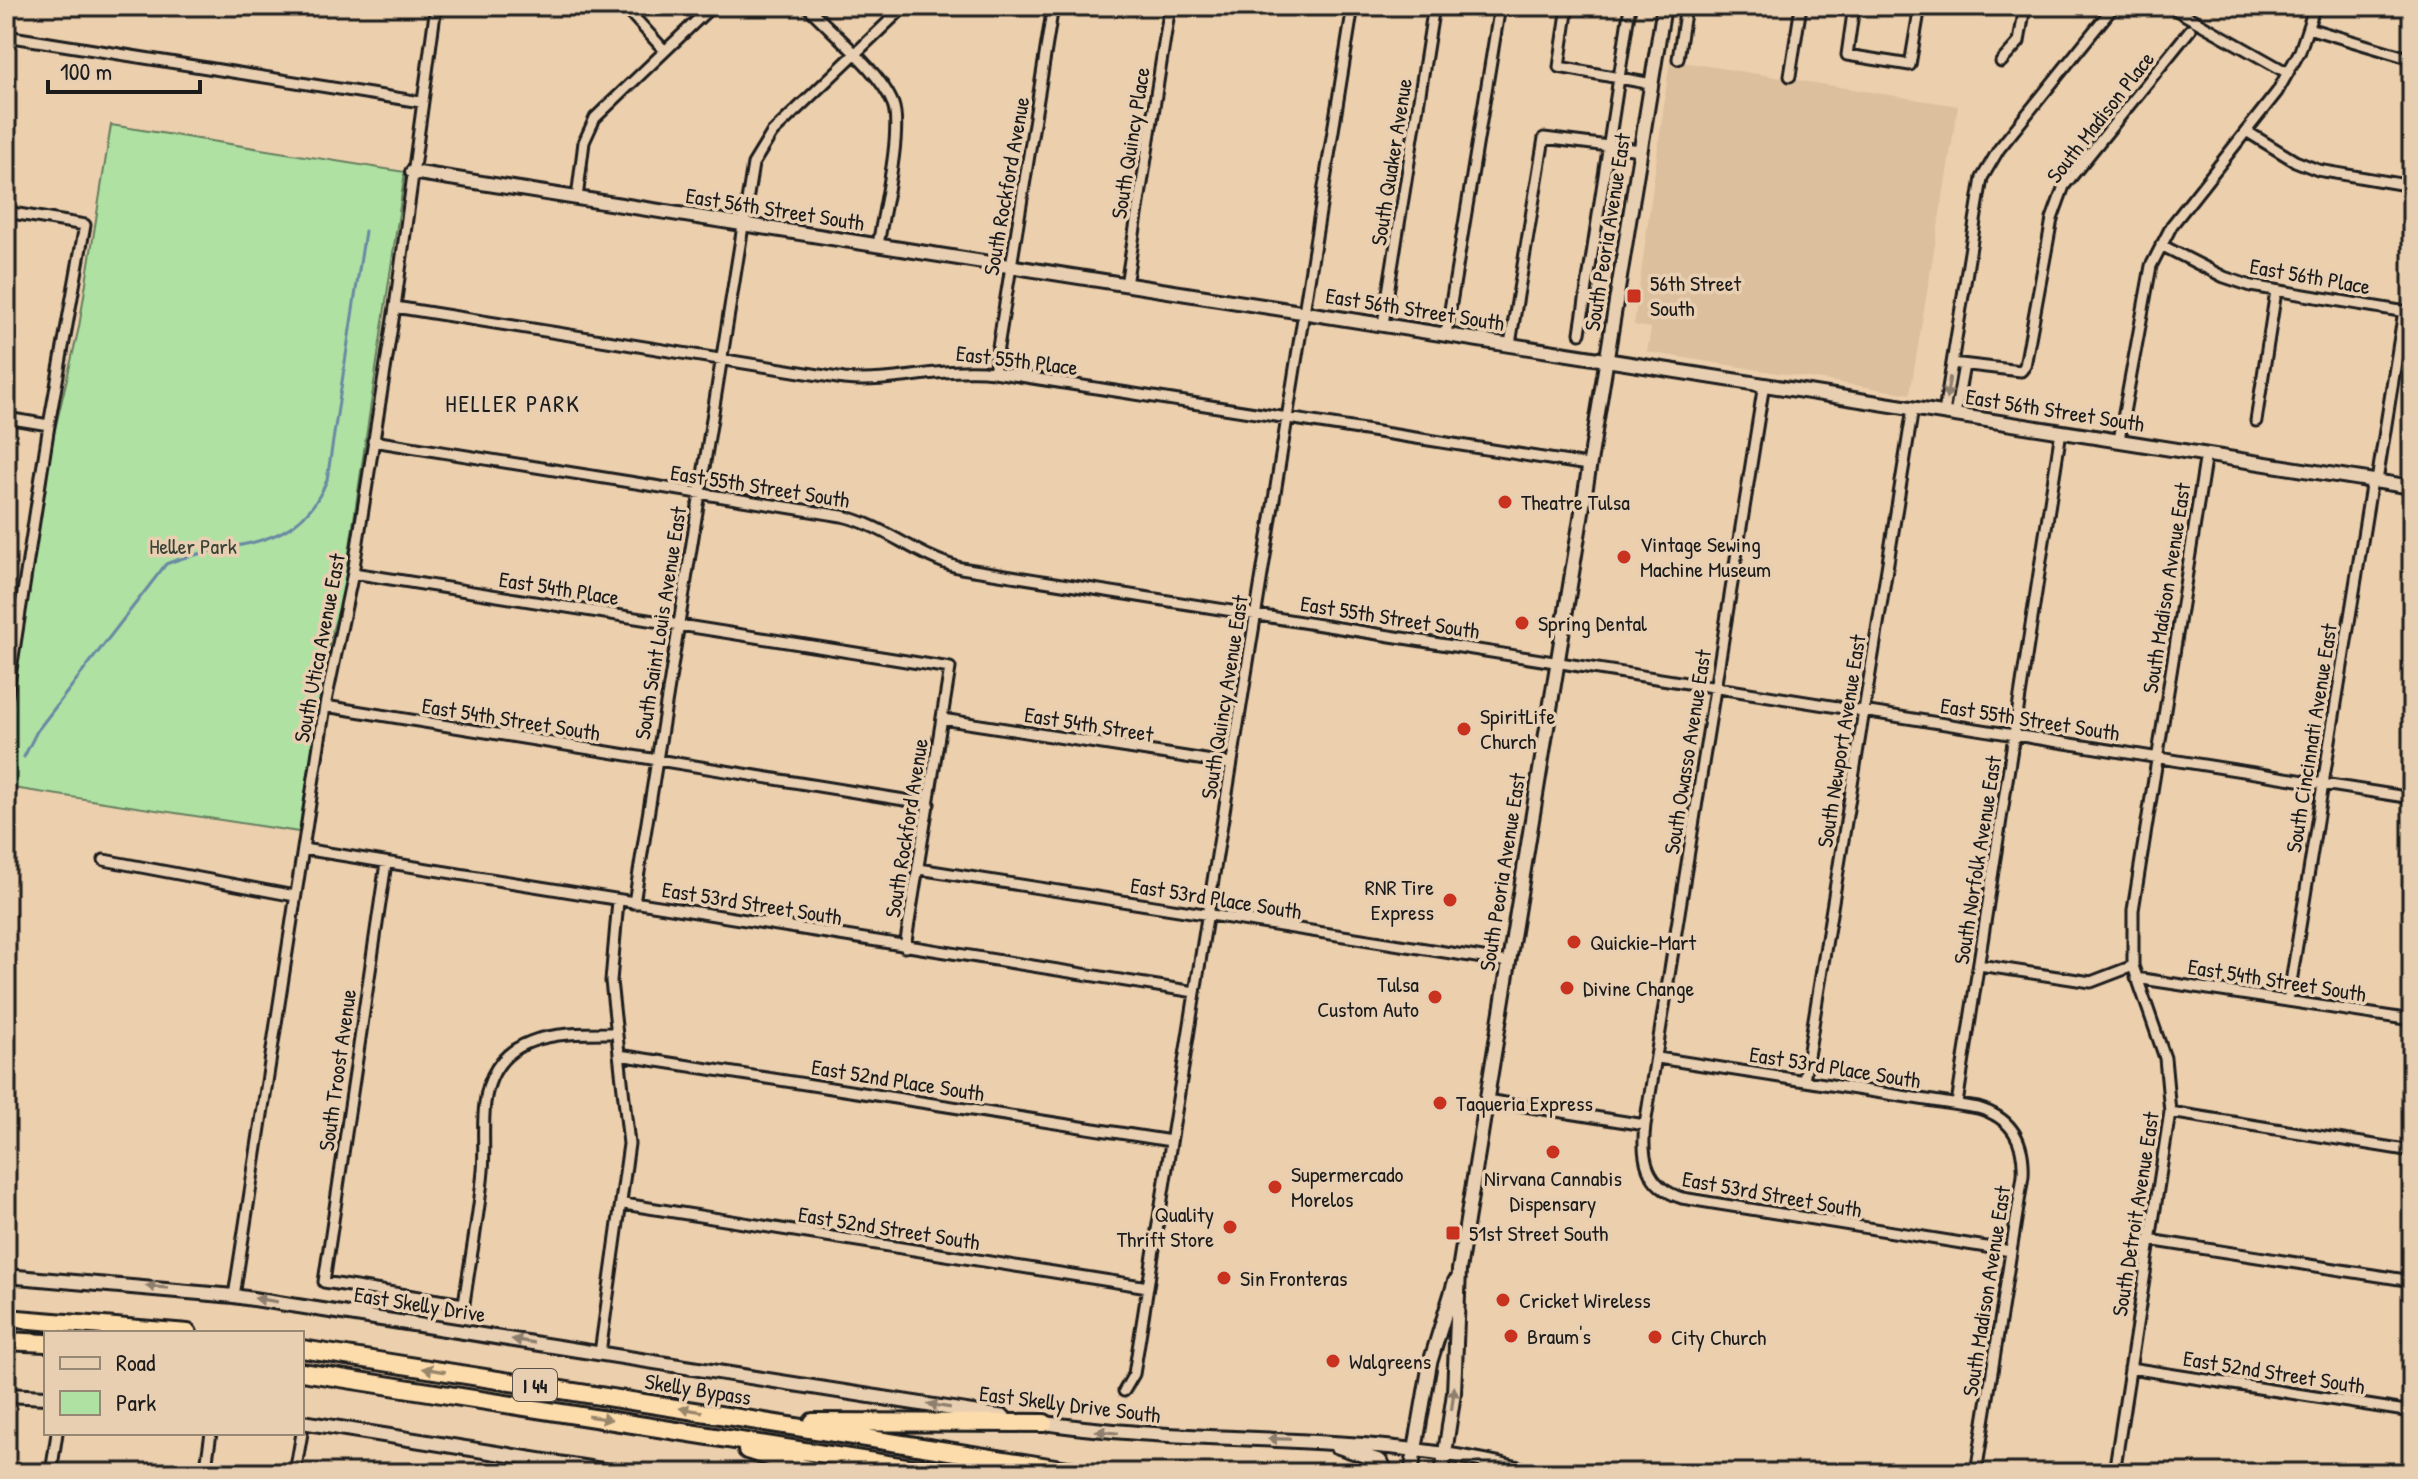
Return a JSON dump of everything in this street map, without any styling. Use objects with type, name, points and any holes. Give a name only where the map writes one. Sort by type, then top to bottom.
[{"type":"highway","points":[[6,1318],[164,1331]]},
{"type":"highway","points":[[6,1341],[44,1343]]},
{"type":"highway","name":"Skelly Bypass","points":[[304,1349],[1087,1473]]},
{"type":"highway","name":"Skelly Bypass","points":[[304,1372],[944,1473]]},
{"type":"highway","points":[[768,1422],[1044,1423]]},
{"type":"highway","points":[[692,1433],[820,1473]]},
{"type":"main road","name":"South Peoria Avenue East","points":[[1442,1473],[1456,1371],[1459,1270],[1664,6]]},
{"type":"main road","name":"East 56th Street South","points":[[412,172],[2412,487]]},
{"type":"main road","name":"South Peoria Avenue East","points":[[1411,1473],[1436,1341],[1459,1270]]},
{"type":"main road","name":"East Skelly Drive","points":[[6,1276],[234,1296],[600,1353]]},
{"type":"main road","name":"East Skelly Drive South","points":[[600,1353],[1044,1423],[1152,1436],[1318,1440],[1415,1449],[1501,1463],[1536,1473]]},
{"type":"main road","points":[[6,1395],[44,1397]]},
{"type":"main road","points":[[304,1428],[621,1473]]},
{"type":"main road","points":[[1318,1440],[1380,1461],[1388,1473]]},
{"type":"main road","points":[[1484,1473],[1501,1463]]},
{"type":"street","name":"South Utica Avenue East","points":[[234,1296],[325,706],[353,573],[395,307],[436,6]]},
{"type":"street","points":[[624,6],[664,50]]},
{"type":"street","points":[[577,198],[584,142],[595,118],[712,6]]},
{"type":"street","points":[[807,6],[887,94],[895,114],[878,245]]},
{"type":"street","name":"South Saint Louis Avenue East","points":[[634,903],[753,164],[763,142],[905,6]]},
{"type":"street","name":"South Rockford Avenue","points":[[994,372],[1053,6]]},
{"type":"street","name":"South Quincy Place","points":[[1126,285],[1170,6]]},
{"type":"street","name":"South Quincy Avenue East","points":[[1124,1391],[1134,1374],[1353,6]]},
{"type":"street","name":"South Quaker Avenue","points":[[1383,324],[1434,6]]},
{"type":"street","points":[[1446,334],[1500,6]]},
{"type":"street","points":[[1568,6],[1559,67],[1652,84]]},
{"type":"street","name":"South Peoria Avenue East","points":[[1580,333],[1630,6]]},
{"type":"street","points":[[1678,59],[1686,6]]},
{"type":"street","points":[[1790,76],[1801,6]]},
{"type":"street","points":[[1854,6],[1847,55],[1910,65],[1920,6]]},
{"type":"street","points":[[2001,62],[2019,42],[2025,6]]},
{"type":"street","points":[[1950,414],[1952,363],[1982,178],[1999,149],[2114,6]]},
{"type":"street","points":[[2119,440],[2145,287],[2161,245],[2172,225],[2288,73],[2315,6]]},
{"type":"street","points":[[2173,7],[2288,73]]},
{"type":"street","points":[[2308,28],[2412,59]]},
{"type":"street","name":"South Madison Place","points":[[1964,365],[2021,371],[2029,355],[2052,219],[2064,186],[2190,30]]},
{"type":"street","points":[[6,36],[421,102]]},
{"type":"street","points":[[2246,131],[2295,161],[2318,170],[2412,186]]},
{"type":"street","points":[[1510,344],[1544,138],[1641,150]]},
{"type":"street","points":[[6,212],[85,225],[49,425],[6,702]]},
{"type":"street","name":"East 56th Place","points":[[2161,245],[2224,277],[2276,291],[2408,312]]},
{"type":"street","points":[[2256,421],[2276,291]]},
{"type":"street","name":"East 55th Place","points":[[395,307],[870,382],[942,369],[994,372],[1588,465]]},
{"type":"street","name":"South Cincinnati Avenue East","points":[[2288,1001],[2374,481],[2408,312]]},
{"type":"street","points":[[1950,414],[1964,365],[1952,363]]},
{"type":"street","name":"South Owasso Avenue East","points":[[1645,1125],[1764,384]]},
{"type":"street","name":"South Newport Avenue East","points":[[1804,1081],[1913,408]]},
{"type":"street","points":[[6,418],[49,425]]},
{"type":"street","name":"South Norfolk Avenue East","points":[[1957,1104],[2061,431]]},
{"type":"street","name":"East 55th Street South","points":[[373,441],[860,520],[930,558],[961,568],[2412,798]]},
{"type":"street","name":"South Madison Avenue East","points":[[2133,966],[2133,910],[2206,454]]},
{"type":"street","name":"East 54th Place","points":[[353,573],[950,668]]},
{"type":"street","name":"South Rockford Avenue","points":[[905,947],[950,668]]},
{"type":"street","name":"East 54th Street South","points":[[325,706],[929,804]]},
{"type":"street","name":"East 54th Street","points":[[942,719],[1231,764]]},
{"type":"street","name":"East 53rd Street South","points":[[303,849],[1195,992]]},
{"type":"street","points":[[104,860],[295,896]]},
{"type":"street","name":"South Troost Avenue","points":[[386,863],[324,1282],[464,1304],[483,1176],[485,1103],[492,1078],[518,1048],[545,1035],[615,1033]]},
{"type":"street","name":"East 53rd Place South","points":[[919,869],[1508,962]]},
{"type":"street","points":[[600,1353],[624,1204],[629,1144],[611,981],[618,901]]},
{"type":"street","points":[[1979,965],[2091,982],[2133,966]]},
{"type":"street","name":"South Detroit Avenue East","points":[[2114,1473],[2170,1112],[2165,1058],[2133,966]]},
{"type":"street","name":"East 54th Street South","points":[[2136,978],[2412,1020]]},
{"type":"street","name":"East 52nd Place South","points":[[619,1055],[1171,1141]]},
{"type":"street","name":"East 53rd Place South","points":[[1658,1058],[1957,1104],[2005,1119]]},
{"type":"street","points":[[1486,1100],[1645,1125]]},
{"type":"street","points":[[2170,1112],[2412,1151]]},
{"type":"street","name":"South Madison Avenue East","points":[[1976,1473],[2024,1160],[2022,1146],[2005,1119]]},
{"type":"street","name":"East 53rd Street South","points":[[1645,1125],[1645,1166],[1654,1181],[1673,1195],[2011,1251]]},
{"type":"street","name":"East 52nd Street South","points":[[624,1204],[1148,1287]]},
{"type":"street","points":[[2149,1240],[2412,1281]]},
{"type":"street","name":"East 52nd Street South","points":[[2130,1368],[2412,1412]]},
{"type":"street","points":[[51,1473],[57,1435]]},
{"type":"street","points":[[205,1473],[211,1435]]},
{"type":"street","points":[[295,1473],[301,1435]]},
{"type":"shaded area","points":[[1670,60],[1958,106],[1910,394],[1647,352],[1651,328],[1634,325]]},
{"type":"green space","name":"Heller Park","points":[[111,125],[405,172],[343,594],[330,639],[299,832],[6,787],[6,728],[53,438],[79,327]]},
{"type":"waterway","points":[[24,757],[37,731],[166,564],[259,541],[279,533],[298,522],[314,504],[327,480],[365,231]]},
{"type":"place","name":"56th Street South","points":[[1634,296]]},
{"type":"place","name":"Theatre Tulsa","points":[[1505,502]]},
{"type":"place","name":"Vintage Sewing Machine Museum","points":[[1624,557]]},
{"type":"place","name":"Spring Dental","points":[[1522,623]]},
{"type":"place","name":"SpiritLife Church","points":[[1464,729]]},
{"type":"place","name":"RNR Tire Express","points":[[1450,900]]},
{"type":"place","name":"Quickie-Mart","points":[[1574,942]]},
{"type":"place","name":"Divine Change","points":[[1567,988]]},
{"type":"place","name":"Tulsa Custom Auto","points":[[1435,997]]},
{"type":"place","name":"Taqueria Express","points":[[1440,1103]]},
{"type":"place","name":"Nirvana Cannabis Dispensary","points":[[1553,1152]]},
{"type":"place","name":"Supermercado Morelos","points":[[1275,1187]]},
{"type":"place","name":"Quality Thrift Store","points":[[1230,1227]]},
{"type":"place","name":"51st Street South","points":[[1453,1233]]},
{"type":"place","name":"Sin Fronteras","points":[[1224,1278]]},
{"type":"place","name":"Cricket Wireless","points":[[1503,1300]]},
{"type":"place","name":"Braum's","points":[[1511,1336]]},
{"type":"place","name":"City Church","points":[[1655,1337]]},
{"type":"place","name":"Walgreens","points":[[1333,1361]]},
{"type":"district","name":"HELLER PARK","points":[[513,403]]}]
